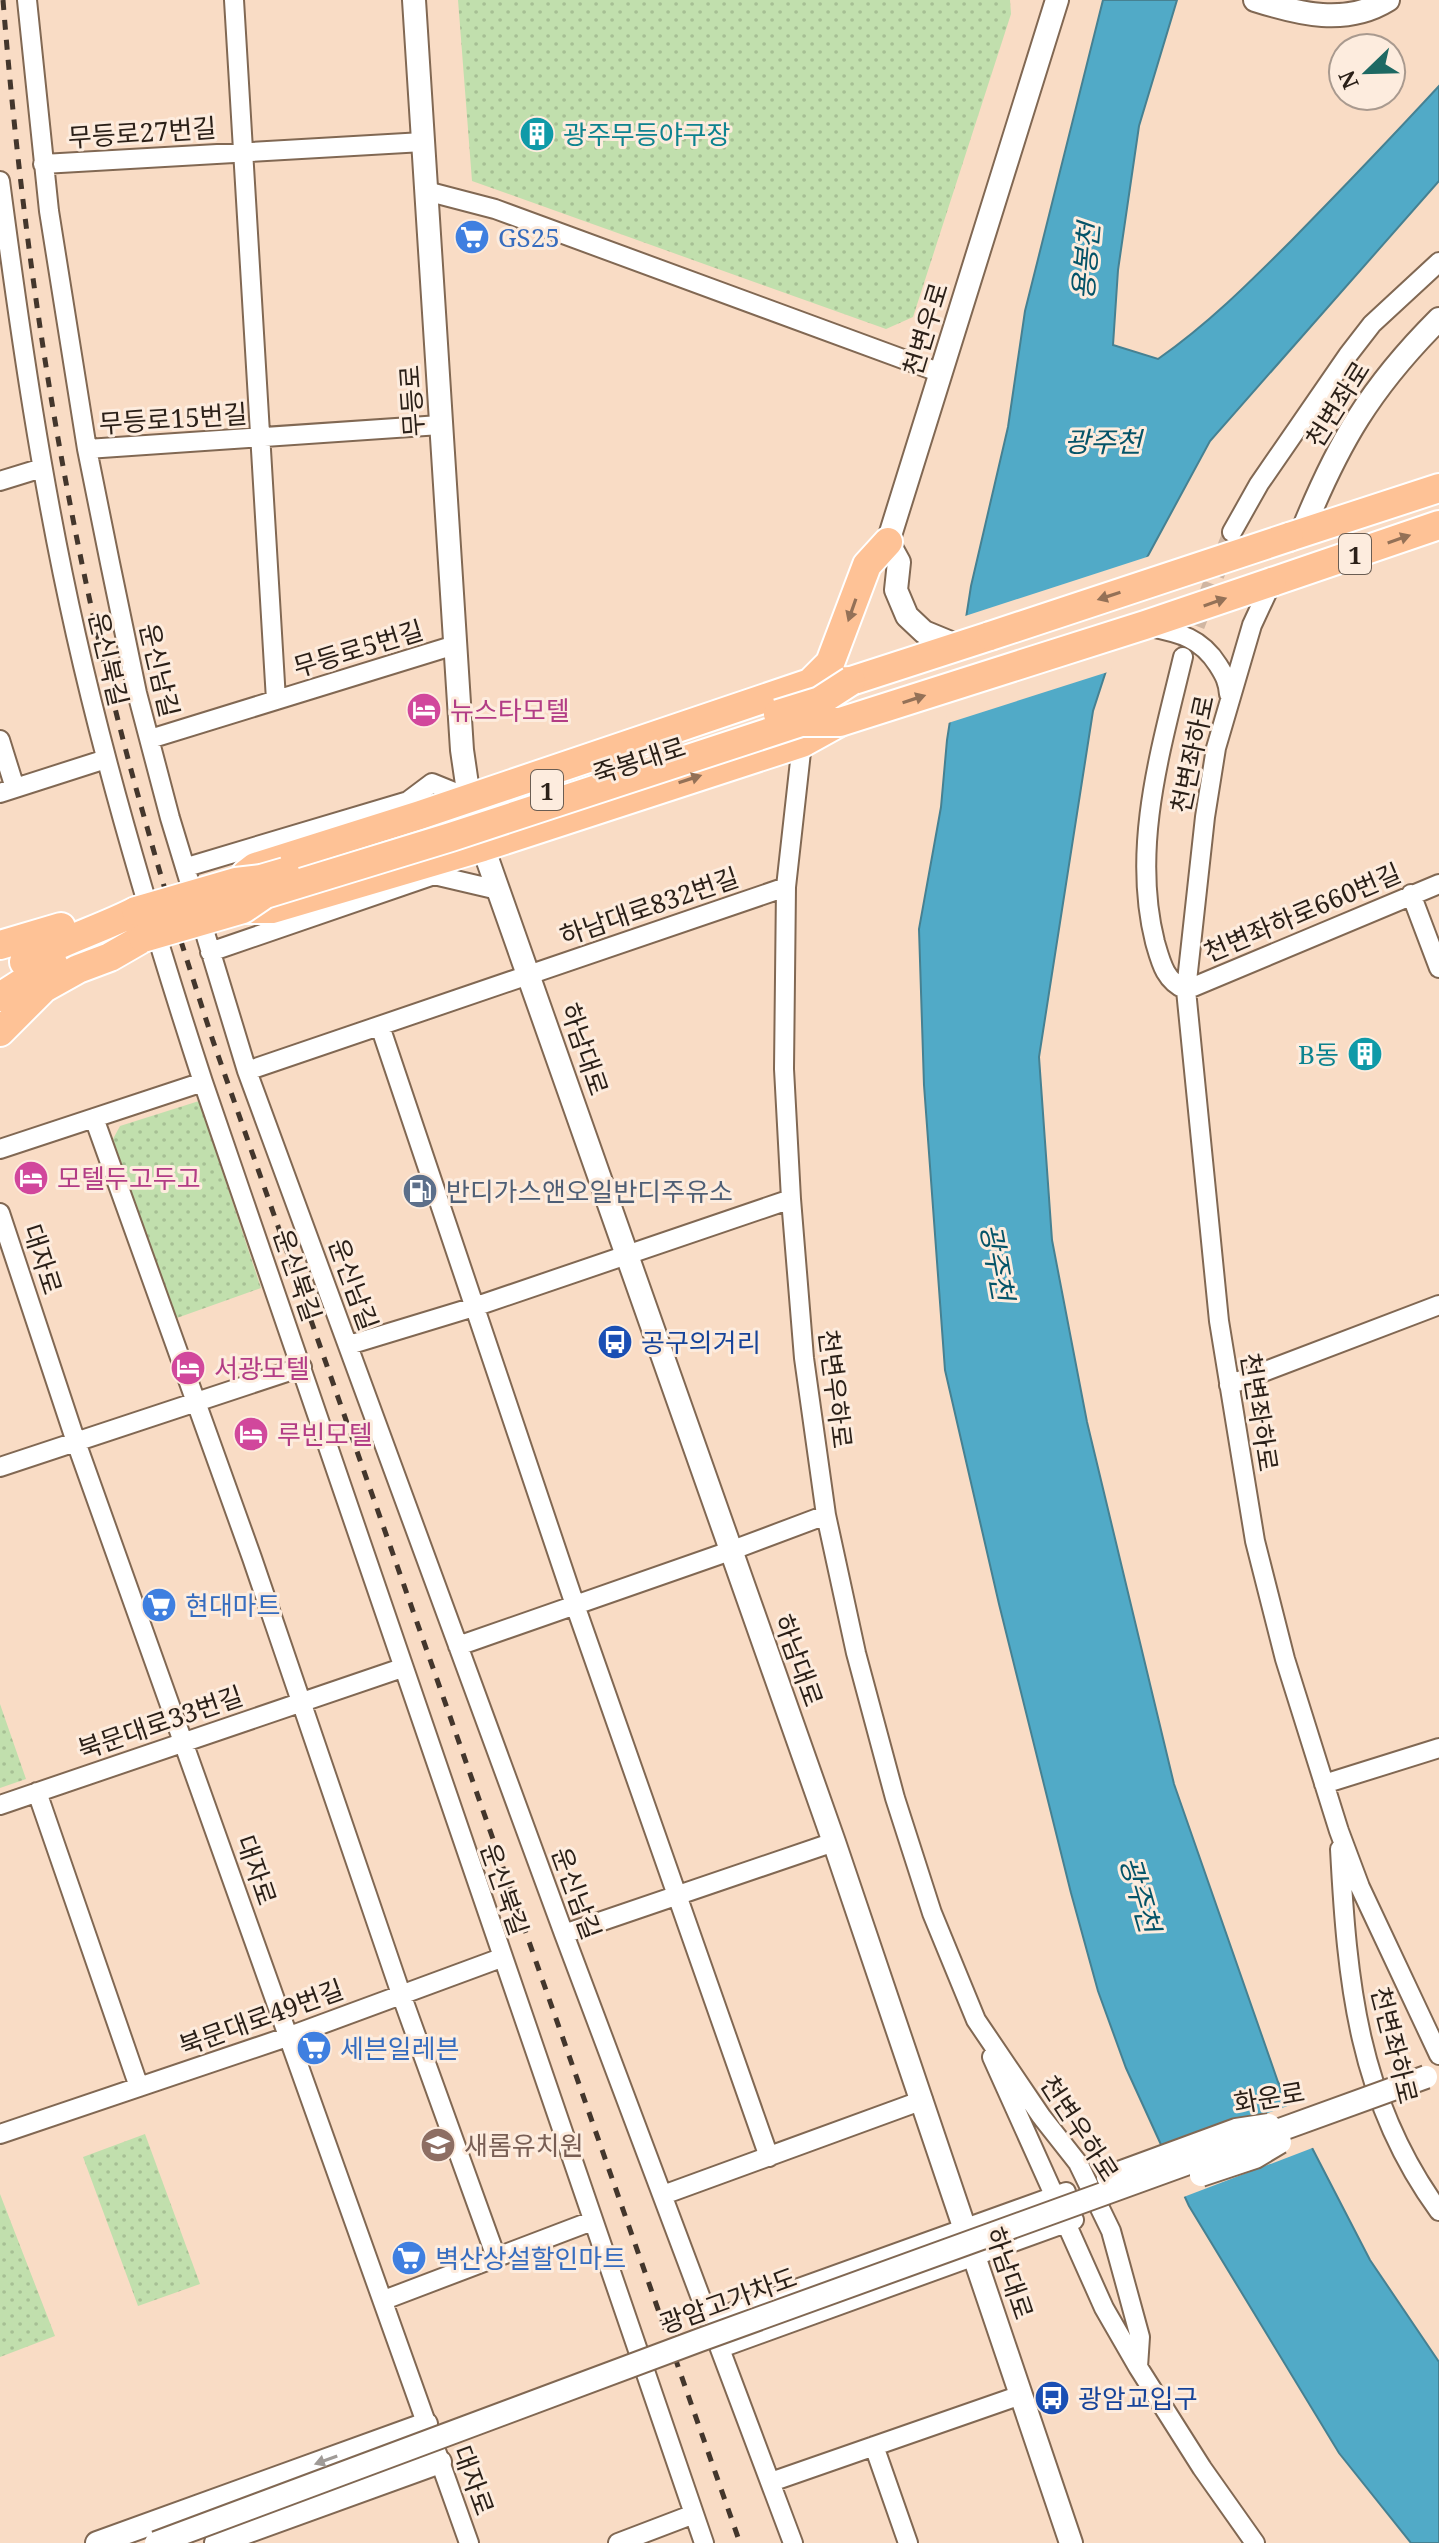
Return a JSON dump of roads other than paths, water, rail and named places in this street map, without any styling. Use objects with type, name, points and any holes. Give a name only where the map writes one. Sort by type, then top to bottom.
[{"type":"main road","name":"1","points":[[1295,534],[1439,488]]},
{"type":"main road","name":"1","points":[[840,722],[1145,625],[1439,525]]},
{"type":"main road","name":"죽봉대로","points":[[240,895],[261,879],[480,812],[820,701],[851,681],[1295,534]]},
{"type":"main road","points":[[810,683],[830,663],[867,565],[888,542]]},
{"type":"main road","points":[[840,722],[802,743],[483,847],[272,909],[240,895],[255,867],[420,815],[810,683],[851,681]]},
{"type":"main road","name":"죽봉대로","points":[[240,895],[265,894],[451,837],[801,722],[840,722]]},
{"type":"main road","name":"1","points":[[0,978],[50,947],[99,930],[139,924],[240,895]]},
{"type":"main road","points":[[0,945],[94,916],[139,924]]},
{"type":"main road","name":"1","points":[[0,997],[16,984],[64,958],[101,945],[139,924]]},
{"type":"main road","points":[[0,1032],[44,988],[78,969],[110,957],[139,924]]},
{"type":"street","name":"운신남길","points":[[27,0],[43,164],[87,449],[134,679],[170,818],[210,952],[247,1071],[564,1934],[793,2543]]},
{"type":"street","name":"무등로27번길","points":[[234,0],[252,282]]},
{"type":"street","name":"무등로","points":[[414,0],[462,750],[469,798]]},
{"type":"street","name":"천변우로","points":[[888,542],[1057,0]]},
{"type":"street","points":[[1255,0],[1339,17],[1363,12],[1388,0]]},
{"type":"street","name":"무등로27번길","points":[[43,164],[423,142]]},
{"type":"street","name":"운신북길","points":[[0,181],[42,468],[75,634],[146,900],[203,1082],[402,1668],[704,2543]]},
{"type":"street","points":[[426,191],[510,214],[941,373]]},
{"type":"street","points":[[1232,532],[1259,484],[1348,355],[1372,324],[1439,262]]},
{"type":"street","name":"무등로15번길","points":[[252,282],[270,556]]},
{"type":"street","name":"천변좌로","points":[[1295,534],[1357,418],[1389,372],[1439,319]]},
{"type":"street","name":"무등로15번길","points":[[87,449],[440,425]]},
{"type":"street","points":[[0,481],[42,468]]},
{"type":"street","points":[[888,542],[899,562],[896,590],[907,616],[924,632],[958,646]]},
{"type":"street","name":"무등로5번길","points":[[270,556],[276,700]]},
{"type":"street","name":"천변좌하로","points":[[1272,582],[1252,625],[1216,748],[1205,817],[1186,990],[1219,1321],[1255,1541],[1285,1659],[1339,1831],[1360,1887],[1439,2055]]},
{"type":"street","points":[[1145,625],[1184,633],[1201,643],[1228,681],[1229,697]]},
{"type":"street","name":"무등로5번길","points":[[150,739],[455,645]]},
{"type":"street","name":"천변좌하로","points":[[1183,657],[1156,771],[1147,854],[1148,904],[1160,962],[1172,984],[1186,990]]},
{"type":"street","points":[[0,740],[8,791],[106,759]]},
{"type":"street","name":"천변우하로","points":[[802,743],[786,887],[784,1069],[804,1358],[826,1515],[856,1653],[895,1798],[932,1913],[976,2020],[1060,2194]]},
{"type":"street","points":[[187,867],[408,801],[432,783],[469,798]]},
{"type":"street","name":"하남대로","points":[[469,798],[498,890],[834,1842],[1071,2543]]},
{"type":"street","points":[[210,952],[434,875],[498,890]]},
{"type":"street","name":"천변좌하로660번길","points":[[1186,990],[1439,884]]},
{"type":"street","name":"하남대로832번길","points":[[247,1071],[786,887]]},
{"type":"street","points":[[1411,894],[1439,968]]},
{"type":"street","points":[[380,1026],[575,1605],[769,2157]]},
{"type":"street","points":[[0,1149],[203,1082]]},
{"type":"street","points":[[94,1118],[252,1558],[401,1994],[496,2257]]},
{"type":"street","points":[[349,1345],[627,1257],[791,1199]]},
{"type":"street","name":"대자로","points":[[0,1213],[76,1442],[469,2543]]},
{"type":"street","points":[[1229,1385],[1439,1305]]},
{"type":"street","points":[[0,1467],[302,1367]]},
{"type":"street","points":[[458,1646],[826,1515]]},
{"type":"street","name":"북문대로33번길","points":[[0,1805],[402,1668]]},
{"type":"street","points":[[1324,1784],[1439,1748]]},
{"type":"street","points":[[37,1792],[139,2087]]},
{"type":"street","name":"천변좌하로","points":[[1339,1831],[1344,1932],[1357,2019],[1372,2081],[1407,2163],[1439,2211]]},
{"type":"street","points":[[564,1934],[834,1842]]},
{"type":"street","name":"북문대로49번길","points":[[0,2134],[287,2037],[501,1958]]},
{"type":"street","name":"천변우하로","points":[[976,2020],[1041,2116],[1078,2163],[1111,2231],[1140,2337],[1138,2367]]},
{"type":"street","points":[[1322,2116],[1433,2075]]},
{"type":"street","points":[[663,2195],[923,2100]]},
{"type":"street","name":"화운로","points":[[710,2320],[1236,2130],[1322,2116]]},
{"type":"street","name":"화운로","points":[[721,2348],[1255,2157],[1322,2116]]},
{"type":"street","name":"광암고가차도","points":[[156,2543],[686,2345],[1322,2116]]},
{"type":"street","points":[[384,2300],[592,2221]]},
{"type":"street","points":[[1070,2221],[1104,2308],[1202,2468],[1255,2543]]},
{"type":"street","points":[[771,2482],[1021,2395]]},
{"type":"street","points":[[97,2543],[426,2424]]},
{"type":"street","points":[[874,2446],[908,2543]]},
{"type":"street","points":[[216,2543],[440,2462]]},
{"type":"street","points":[[618,2543],[694,2514]]},
{"type":"water","name":"광주천","points":[[1103,0],[1177,0],[1139,126],[1118,270],[1113,345],[1158,359],[1211,318],[1259,272],[1439,86],[1439,181],[1210,441],[1137,576],[1093,711],[1039,1057],[1052,1240],[1087,1422],[1174,1784],[1278,2082],[1370,2260],[1439,2362],[1439,2543],[1411,2543],[1339,2453],[1189,2206],[1126,2068],[1098,1991],[1071,1893],[945,1370],[924,1085],[919,929],[941,807],[947,740],[971,586],[1008,427],[1025,311]]},
{"type":"tunnel","points":[[1186,651],[1232,532]]},
{"type":"railway","points":[[3,0],[24,208],[54,417],[95,624],[155,854],[213,1041],[740,2543]]},
{"type":"place","name":"광주무등야구장","points":[[537,134]]},
{"type":"place","name":"GS25","points":[[472,237]]},
{"type":"place","name":"뉴스타모텔","points":[[424,710]]},
{"type":"place","name":"B동","points":[[1365,1054]]},
{"type":"place","name":"모텔두고두고","points":[[31,1178]]},
{"type":"place","name":"반디가스앤오일반디주유소","points":[[420,1191]]},
{"type":"place","name":"공구의거리","points":[[615,1342]]},
{"type":"place","name":"서광모텔","points":[[188,1368]]},
{"type":"place","name":"루빈모텔","points":[[251,1434]]},
{"type":"place","name":"현대마트","points":[[159,1605]]},
{"type":"place","name":"세븐일레븐","points":[[314,2048]]},
{"type":"place","name":"새롬유치원","points":[[438,2145]]},
{"type":"place","name":"벽산상설할인마트","points":[[409,2258]]},
{"type":"place","name":"광암교입구","points":[[1052,2398]]},
{"type":"water label","name":"용봉천","points":[[1085,261]]}]
